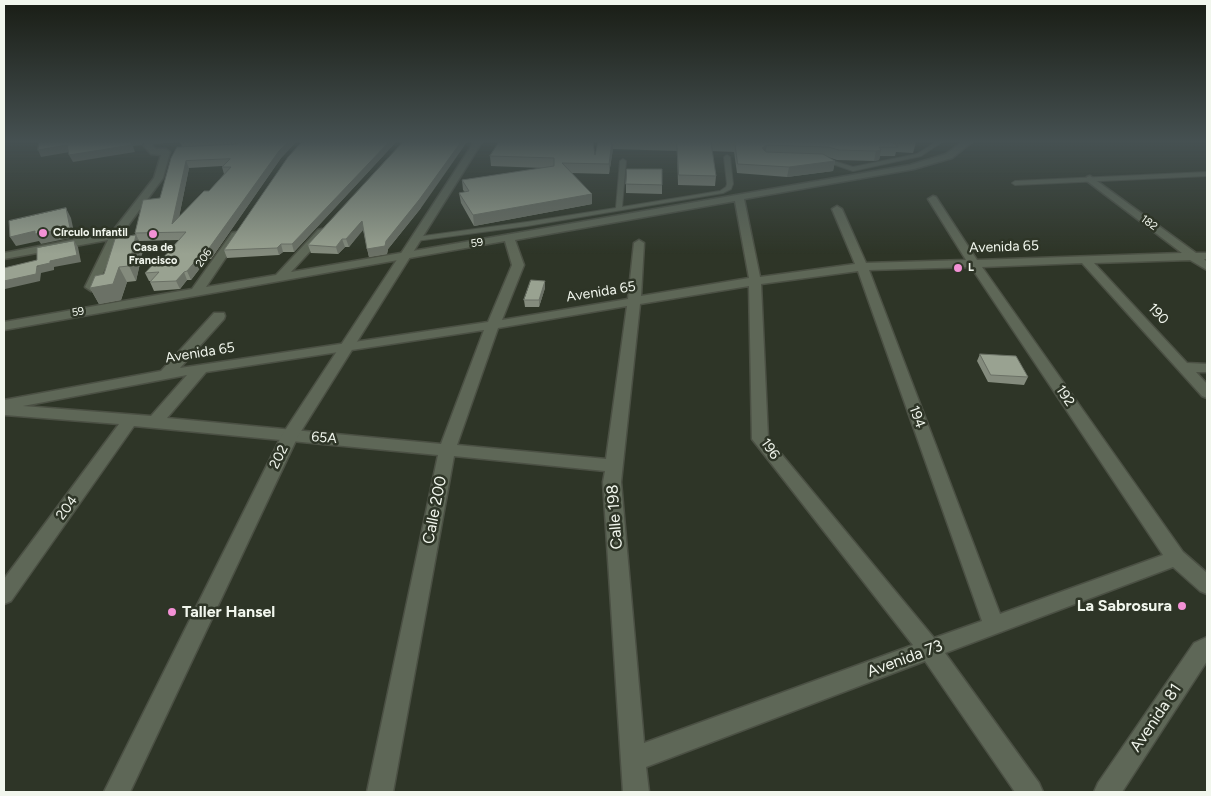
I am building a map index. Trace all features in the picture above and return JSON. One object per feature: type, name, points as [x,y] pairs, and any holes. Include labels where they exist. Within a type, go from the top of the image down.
[{"type":"street","points":[[91,287],[116,235],[157,179]]},
{"type":"street","name":"202","points":[[117,792],[290,435],[454,179]]},
{"type":"street","name":"59","points":[[4,326],[281,276],[411,247],[509,238],[844,179]]},
{"type":"street","name":"182","points":[[1090,179],[1201,256],[1207,267]]},
{"type":"street","name":"196","points":[[739,198],[755,281],[760,439],[930,650],[1030,792]]},
{"type":"street","name":"192","points":[[933,199],[973,262],[1176,558],[1207,585]]},
{"type":"street","name":"194","points":[[837,209],[862,267],[994,626]]},
{"type":"street","name":"206","points":[[197,291],[242,226]]},
{"type":"street","points":[[281,276],[326,227]]},
{"type":"street","points":[[4,256],[116,235]]},
{"type":"street","name":"Calle 200","points":[[380,792],[447,449],[493,324],[518,265],[509,238]]},
{"type":"street","name":"Calle 198","points":[[636,792],[612,482],[634,302],[638,243]]},
{"type":"street","name":"Avenida 65","points":[[4,405],[201,368],[634,302],[755,281],[862,267],[1201,256]]},
{"type":"street","name":"190","points":[[1084,259],[1207,393]]},
{"type":"street","points":[[167,374],[219,316]]},
{"type":"street","points":[[1185,367],[1207,368]]},
{"type":"street","points":[[155,422],[201,368]]},
{"type":"street","name":"65A","points":[[4,410],[155,422],[614,466]]},
{"type":"street","name":"204","points":[[4,595],[130,420]]},
{"type":"street","name":"Avenida 73","points":[[634,759],[1176,558]]},
{"type":"street","name":"Avenida 81","points":[[1115,789],[1202,650],[1207,647]]},
{"type":"lane","points":[[619,209],[621,179]]},
{"type":"lane","points":[[411,247],[725,191],[730,184],[729,179]]},
{"type":"lane","points":[[1015,183],[1087,179]]},
{"type":"building","points":[[165,179],[182,179],[172,224],[204,191],[209,191],[220,179],[259,179],[207,251],[204,251],[187,271],[176,281],[150,282],[159,272],[145,273],[159,258],[163,258],[186,232],[135,233],[143,200],[160,198]]},
{"type":"building","points":[[273,179],[354,179],[292,244],[281,244],[277,248],[224,250]]},
{"type":"building","points":[[369,179],[434,179],[386,241],[385,246],[367,249],[362,221],[336,247],[308,245]]},
{"type":"building","points":[[578,179],[592,194],[473,215],[459,193],[469,191],[462,180]]},
{"type":"building","points":[[626,179],[662,179],[662,185],[626,184]]},
{"type":"building","points":[[66,208],[70,228],[35,234],[35,231],[10,237],[9,221]]},
{"type":"building","points":[[136,235],[129,266],[119,267],[113,284],[90,288],[95,276],[104,274],[115,239]]},
{"type":"building","points":[[74,241],[77,255],[37,266],[36,274],[4,281],[4,268],[37,260],[37,248]]},
{"type":"building","points":[[531,280],[545,281],[539,300],[524,300]]},
{"type":"building","points":[[980,354],[1016,356],[1028,377],[991,375]]},
{"type":"place","name":"Círculo Infantil","points":[[43,233]]},
{"type":"place","name":"Casa de Francisco","points":[[153,234]]},
{"type":"place","name":"L","points":[[958,268]]},
{"type":"place","name":"La Sabrosura","points":[[1182,606]]},
{"type":"place","name":"Taller Hansel","points":[[172,612]]}]
